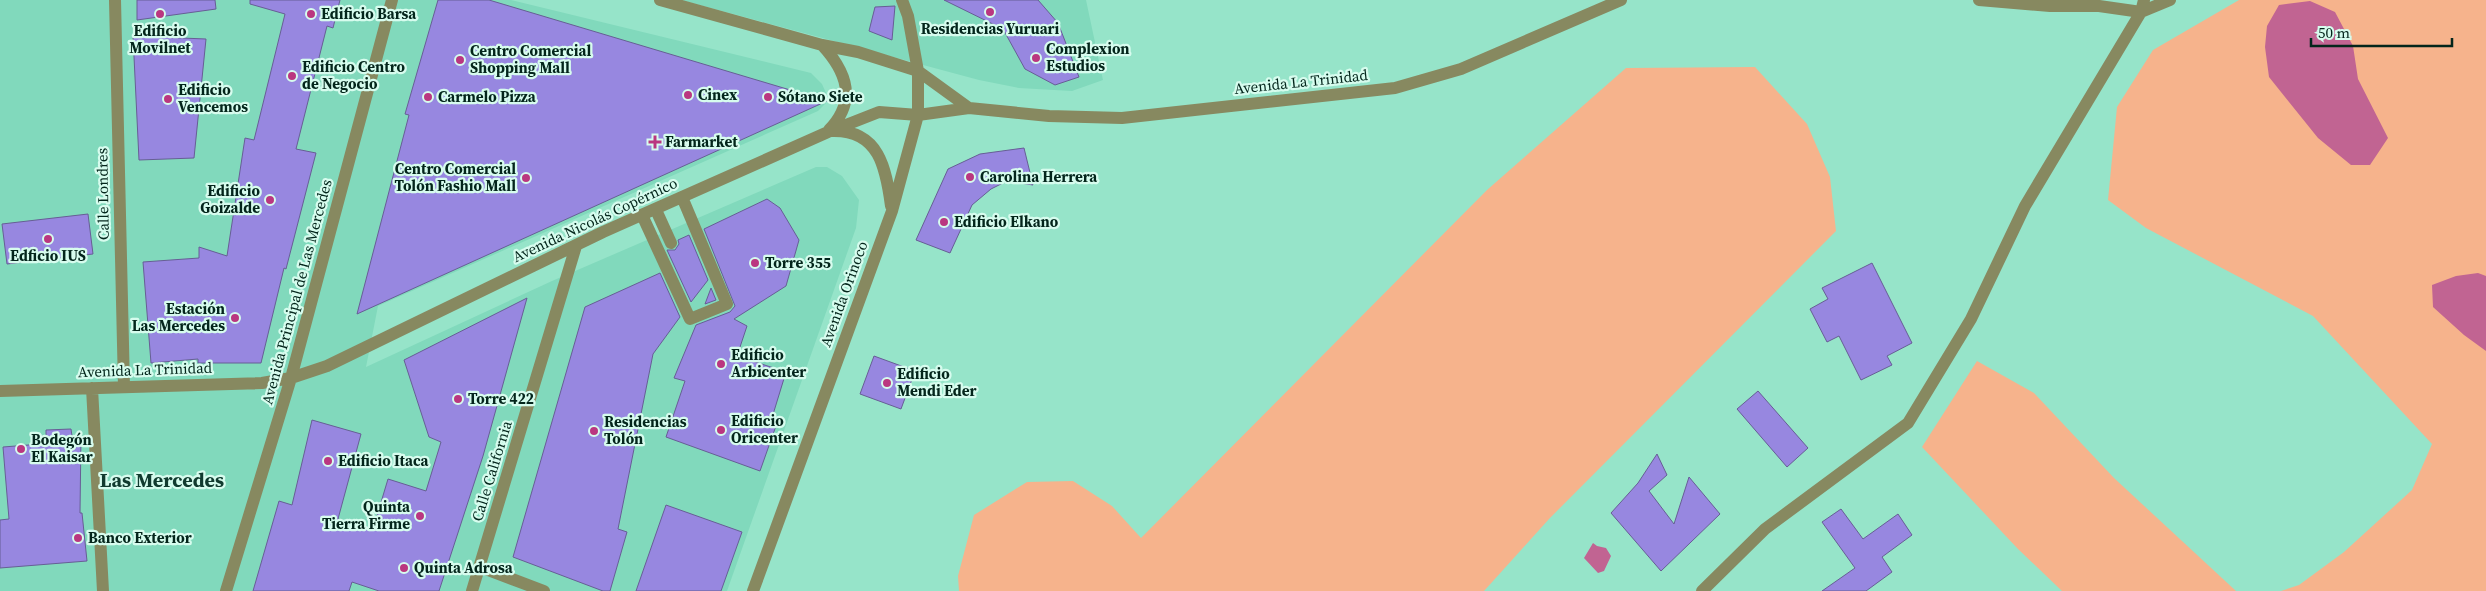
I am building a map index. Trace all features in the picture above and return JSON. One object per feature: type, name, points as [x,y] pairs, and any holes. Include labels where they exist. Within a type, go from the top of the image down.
[{"type":"street","name":"Calle Londres","points":[[115,0],[124,387]]},
{"type":"street","name":"Avenida Principal de Las Mercedes","points":[[226,591],[291,378],[392,0]]},
{"type":"street","points":[[660,0],[822,45],[858,52],[918,71],[969,108]]},
{"type":"street","name":"Avenida Orinoco","points":[[753,591],[892,211],[918,115],[918,71],[908,16],[902,0]]},
{"type":"street","name":"Avenida La Trinidad","points":[[918,115],[969,108],[1049,116],[1122,118],[1395,88],[1461,69],[1621,0]]},
{"type":"street","points":[[1980,0],[2050,6],[2142,6],[2170,0]]},
{"type":"street","points":[[1702,591],[1765,529],[1908,423],[1971,319],[2025,206],[2142,6]]},
{"type":"street","points":[[822,45],[842,71],[847,95],[840,116],[828,132]]},
{"type":"street","name":"Avenida Nicolás Copérnico","points":[[291,378],[327,366],[576,246],[828,132],[879,112],[918,115]]},
{"type":"street","points":[[828,132],[845,131],[857,134],[869,143],[883,165],[892,211]]},
{"type":"street","points":[[642,216],[690,319],[727,304],[682,197]]},
{"type":"street","points":[[656,210],[671,243]]},
{"type":"street","name":"Calle California","points":[[472,591],[576,246]]},
{"type":"street","name":"Avenida La Trinidad","points":[[0,391],[262,383],[291,378]]},
{"type":"street","points":[[92,388],[103,591]]},
{"type":"street","points":[[480,567],[544,591]]},
{"type":"shaded area","points":[[0,0],[511,0],[811,73],[822,84],[826,93],[826,103],[818,111],[378,306],[366,367],[552,281],[816,167],[827,167],[842,176],[859,200],[856,228],[727,591],[0,591]]},
{"type":"shaded area","points":[[681,0],[1086,0],[1103,80],[1072,91],[1019,88],[979,80]]},
{"type":"shaded area","points":[[2239,0],[2486,0],[2486,591],[2281,591],[2299,585],[2344,552],[2412,490],[2432,444],[2313,316],[2146,228],[2108,200],[2117,107],[2153,50]]},
{"type":"shaded area","points":[[2310,1],[2335,12],[2353,46],[2358,79],[2388,138],[2370,165],[2351,165],[2318,138],[2269,77],[2265,47],[2267,26],[2279,5]]},
{"type":"shaded area","points":[[1755,67],[1807,124],[1830,177],[1836,231],[1549,519],[1484,591],[959,591],[958,576],[974,515],[1027,482],[1073,481],[1112,506],[1141,538],[1487,190],[1626,68]]},
{"type":"shaded area","points":[[2478,273],[2486,276],[2486,351],[2464,335],[2433,307],[2432,285],[2456,276]]},
{"type":"shaded area","points":[[1977,361],[2034,393],[2114,478],[2236,591],[2062,591],[2018,549],[1922,447]]},
{"type":"shaded area","points":[[1593,543],[1606,548],[1611,556],[1604,571],[1598,573],[1584,558]]},
{"type":"building","name":"Edificio Movilnet","points":[[137,0],[215,0],[216,9],[137,20]]},
{"type":"building","points":[[250,0],[340,0],[333,28],[327,26],[296,149],[316,153],[286,269],[284,268],[261,363],[198,363],[198,359],[151,363],[143,262],[199,258],[199,247],[227,256],[245,138],[254,140],[285,14],[250,4]]},
{"type":"building","name":"Centro Comercial Tolón Fashio Mall","points":[[438,0],[489,0],[827,101],[357,314],[409,115],[405,114]]},
{"type":"building","points":[[944,0],[1038,0],[1058,23],[1079,77],[1055,85],[1025,69],[1003,29]]},
{"type":"building","points":[[895,6],[892,40],[869,31],[875,7]]},
{"type":"building","name":"Edificio Vencemos","points":[[133,36],[206,39],[194,158],[139,160]]},
{"type":"building","points":[[1024,148],[1033,185],[1007,181],[991,189],[972,205],[950,253],[916,240],[948,169],[980,154]]},
{"type":"building","points":[[767,199],[780,208],[799,240],[786,286],[734,319],[747,326],[737,356],[786,372],[771,421],[777,423],[760,471],[666,437],[685,381],[674,378],[696,325],[730,312],[735,306],[704,229]]},
{"type":"building","name":"Edficio IUS","points":[[88,214],[93,254],[7,264],[2,224]]},
{"type":"building","points":[[689,235],[708,280],[691,302],[667,250],[675,250],[679,244],[678,240]]},
{"type":"building","points":[[1872,263],[1912,343],[1887,356],[1892,365],[1861,380],[1839,336],[1827,342],[1810,309],[1828,299],[1822,288]]},
{"type":"building","name":"Residencias Tolón","points":[[660,273],[680,317],[653,354],[618,529],[627,532],[610,591],[603,591],[513,557],[585,307]]},
{"type":"building","points":[[711,288],[716,300],[705,304]]},
{"type":"building","points":[[527,298],[483,456],[439,591],[379,591],[352,582],[349,591],[253,591],[279,501],[292,505],[312,420],[361,434],[338,519],[373,529],[388,479],[426,491],[441,442],[429,437],[404,360]]},
{"type":"building","name":"Edificio Mendi Eder","points":[[874,356],[915,371],[901,409],[860,394]]},
{"type":"building","points":[[1758,391],[1808,448],[1787,467],[1737,409]]},
{"type":"building","points":[[71,429],[72,436],[81,436],[80,513],[82,513],[87,561],[0,568],[0,520],[9,519],[3,447],[41,444],[41,436],[46,436],[46,430]]},
{"type":"building","points":[[1657,454],[1667,475],[1649,491],[1674,524],[1689,477],[1720,514],[1661,571],[1611,513],[1638,483]]},
{"type":"building","points":[[666,505],[742,532],[721,591],[636,591]]},
{"type":"building","points":[[1841,509],[1863,539],[1898,514],[1912,535],[1882,557],[1892,572],[1866,591],[1822,591],[1855,568],[1822,522]]},
{"type":"place","name":"Residencias Yuruari","points":[[990,12]]},
{"type":"place","name":"Edificio Movilnet","points":[[160,14]]},
{"type":"place","name":"Edificio Barsa","points":[[311,14]]},
{"type":"place","name":"Complexion Estudios","points":[[1036,58]]},
{"type":"place","name":"Centro Comercial Shopping Mall","points":[[460,60]]},
{"type":"place","name":"Edificio Centro de Negocio","points":[[292,76]]},
{"type":"place","name":"Cinex","points":[[688,95]]},
{"type":"place","name":"Carmelo Pizza","points":[[428,97]]},
{"type":"place","name":"Sótano Siete","points":[[768,97]]},
{"type":"place","name":"Edificio Vencemos","points":[[168,99]]},
{"type":"place","name":"Farmarket","points":[[655,142]]},
{"type":"place","name":"Carolina Herrera","points":[[970,177]]},
{"type":"place","name":"Centro Comercial Tolón Fashio Mall","points":[[526,178]]},
{"type":"place","name":"Edificio Goizalde","points":[[270,200]]},
{"type":"place","name":"Edificio Elkano","points":[[944,222]]},
{"type":"place","name":"Edficio IUS","points":[[48,239]]},
{"type":"place","name":"Torre 355","points":[[755,263]]},
{"type":"place","name":"Estación Las Mercedes","points":[[235,318]]},
{"type":"place","name":"Edificio Arbicenter","points":[[721,364]]},
{"type":"place","name":"Edificio Mendi Eder","points":[[887,383]]},
{"type":"place","name":"Torre 422","points":[[458,399]]},
{"type":"place","name":"Edificio Oricenter","points":[[721,430]]},
{"type":"place","name":"Residencias Tolón","points":[[594,431]]},
{"type":"place","name":"Bodegón El Kaisar","points":[[21,449]]},
{"type":"place","name":"Edificio Itaca","points":[[328,461]]},
{"type":"place","name":"Quinta Tierra Firme","points":[[420,516]]},
{"type":"place","name":"Banco Exterior","points":[[78,538]]},
{"type":"place","name":"Quinta Adrosa","points":[[404,568]]},
{"type":"district","name":"Las Mercedes","points":[[162,480]]}]
